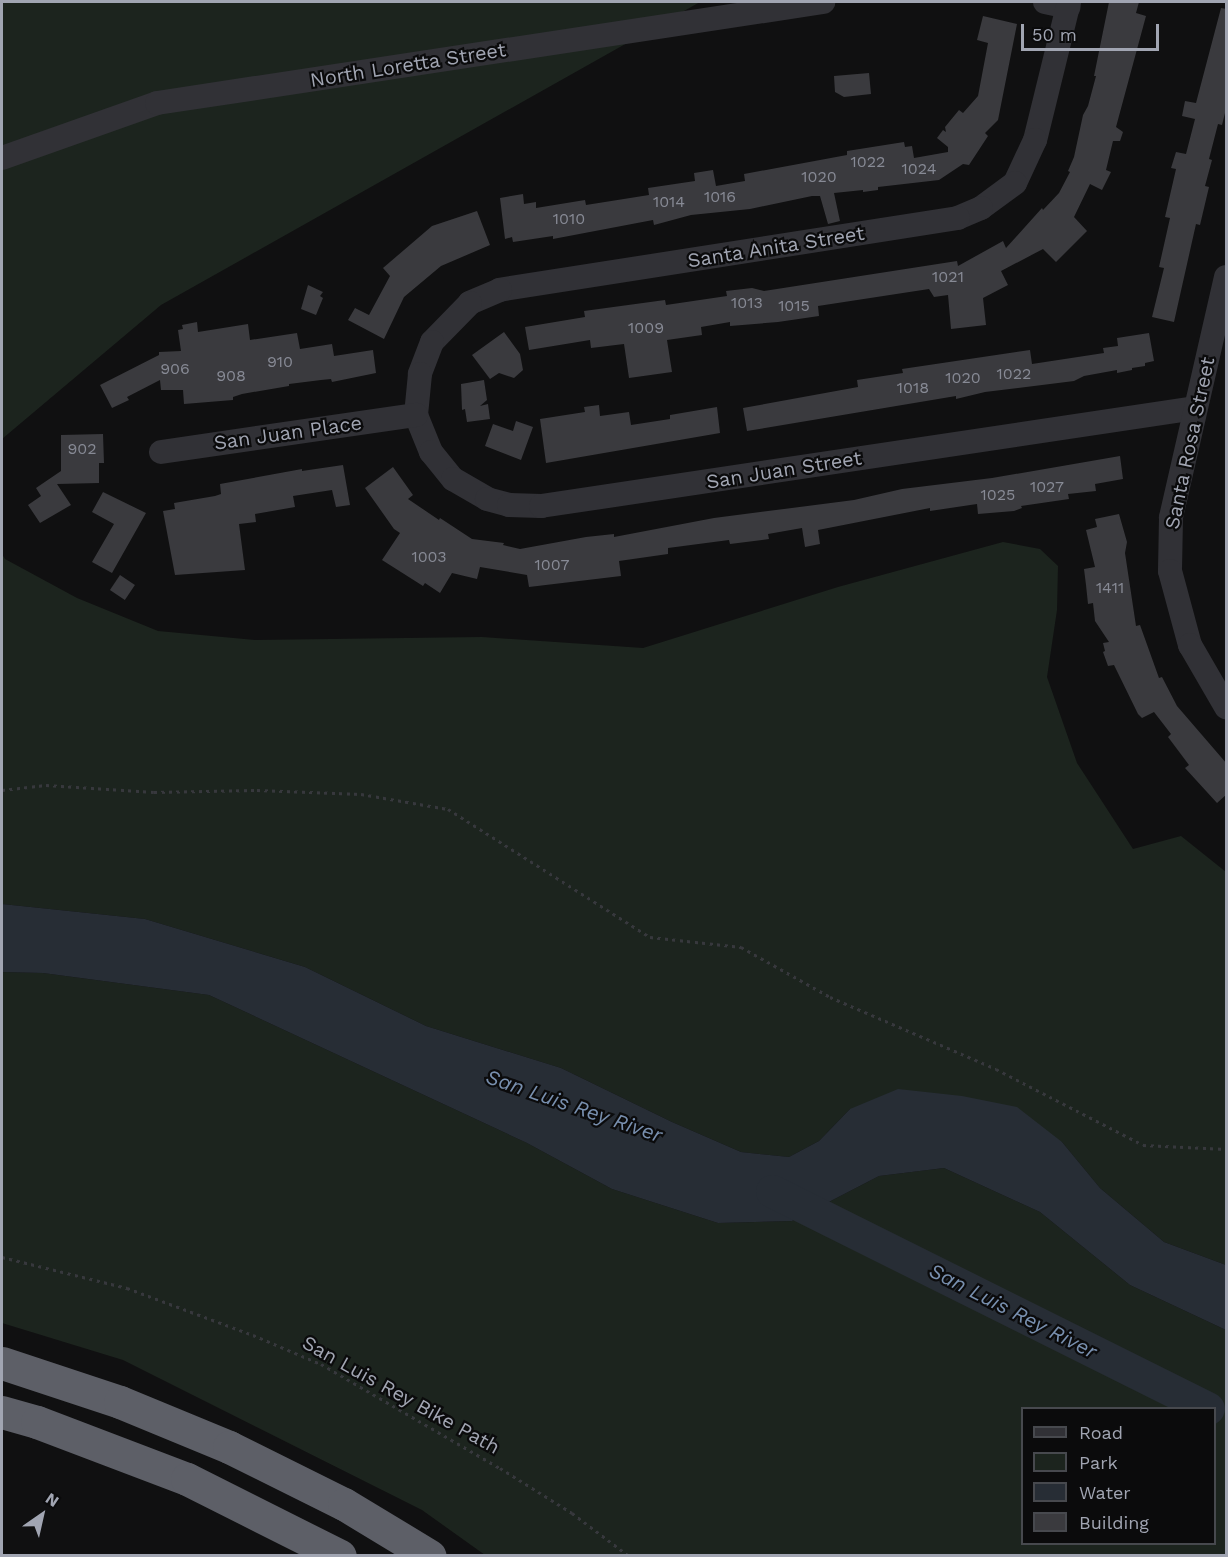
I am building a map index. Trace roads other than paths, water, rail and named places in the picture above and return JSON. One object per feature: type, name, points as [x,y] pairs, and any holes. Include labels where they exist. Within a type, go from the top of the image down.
[{"type":"highway","points":[[2,1363],[120,1402],[229,1447],[345,1504],[430,1556]]},
{"type":"highway","points":[[2,1412],[37,1422],[187,1479],[340,1556]]},
{"type":"street","name":"North Loretta Street","points":[[2,158],[157,103],[823,2]]},
{"type":"street","name":"Santa Anita Street","points":[[416,415],[420,374],[432,342],[470,303],[500,290],[958,218],[981,208],[1015,183],[1035,140],[1060,3]]},
{"type":"street","name":"Santa Rosa Street","points":[[1227,277],[1171,518],[1170,571],[1190,645],[1227,706]]},
{"type":"street","name":"San Juan Street","points":[[416,415],[431,452],[453,479],[487,499],[509,505],[541,506],[1196,408]]},
{"type":"street","name":"San Juan Place","points":[[161,452],[416,415]]},
{"type":"water","points":[[2,904],[145,919],[305,967],[426,1026],[561,1068],[672,1122],[741,1152],[789,1157],[819,1141],[850,1109],[898,1089],[962,1096],[1017,1107],[1062,1142],[1100,1188],[1164,1242],[1226,1265],[1226,1330],[1130,1285],[1040,1212],[944,1168],[879,1176],[792,1221],[718,1223],[612,1189],[527,1143],[209,995],[43,973],[2,972]]},
{"type":"waterway","name":"San Luis Rey River","points":[[772,1191],[1206,1407]]}]
